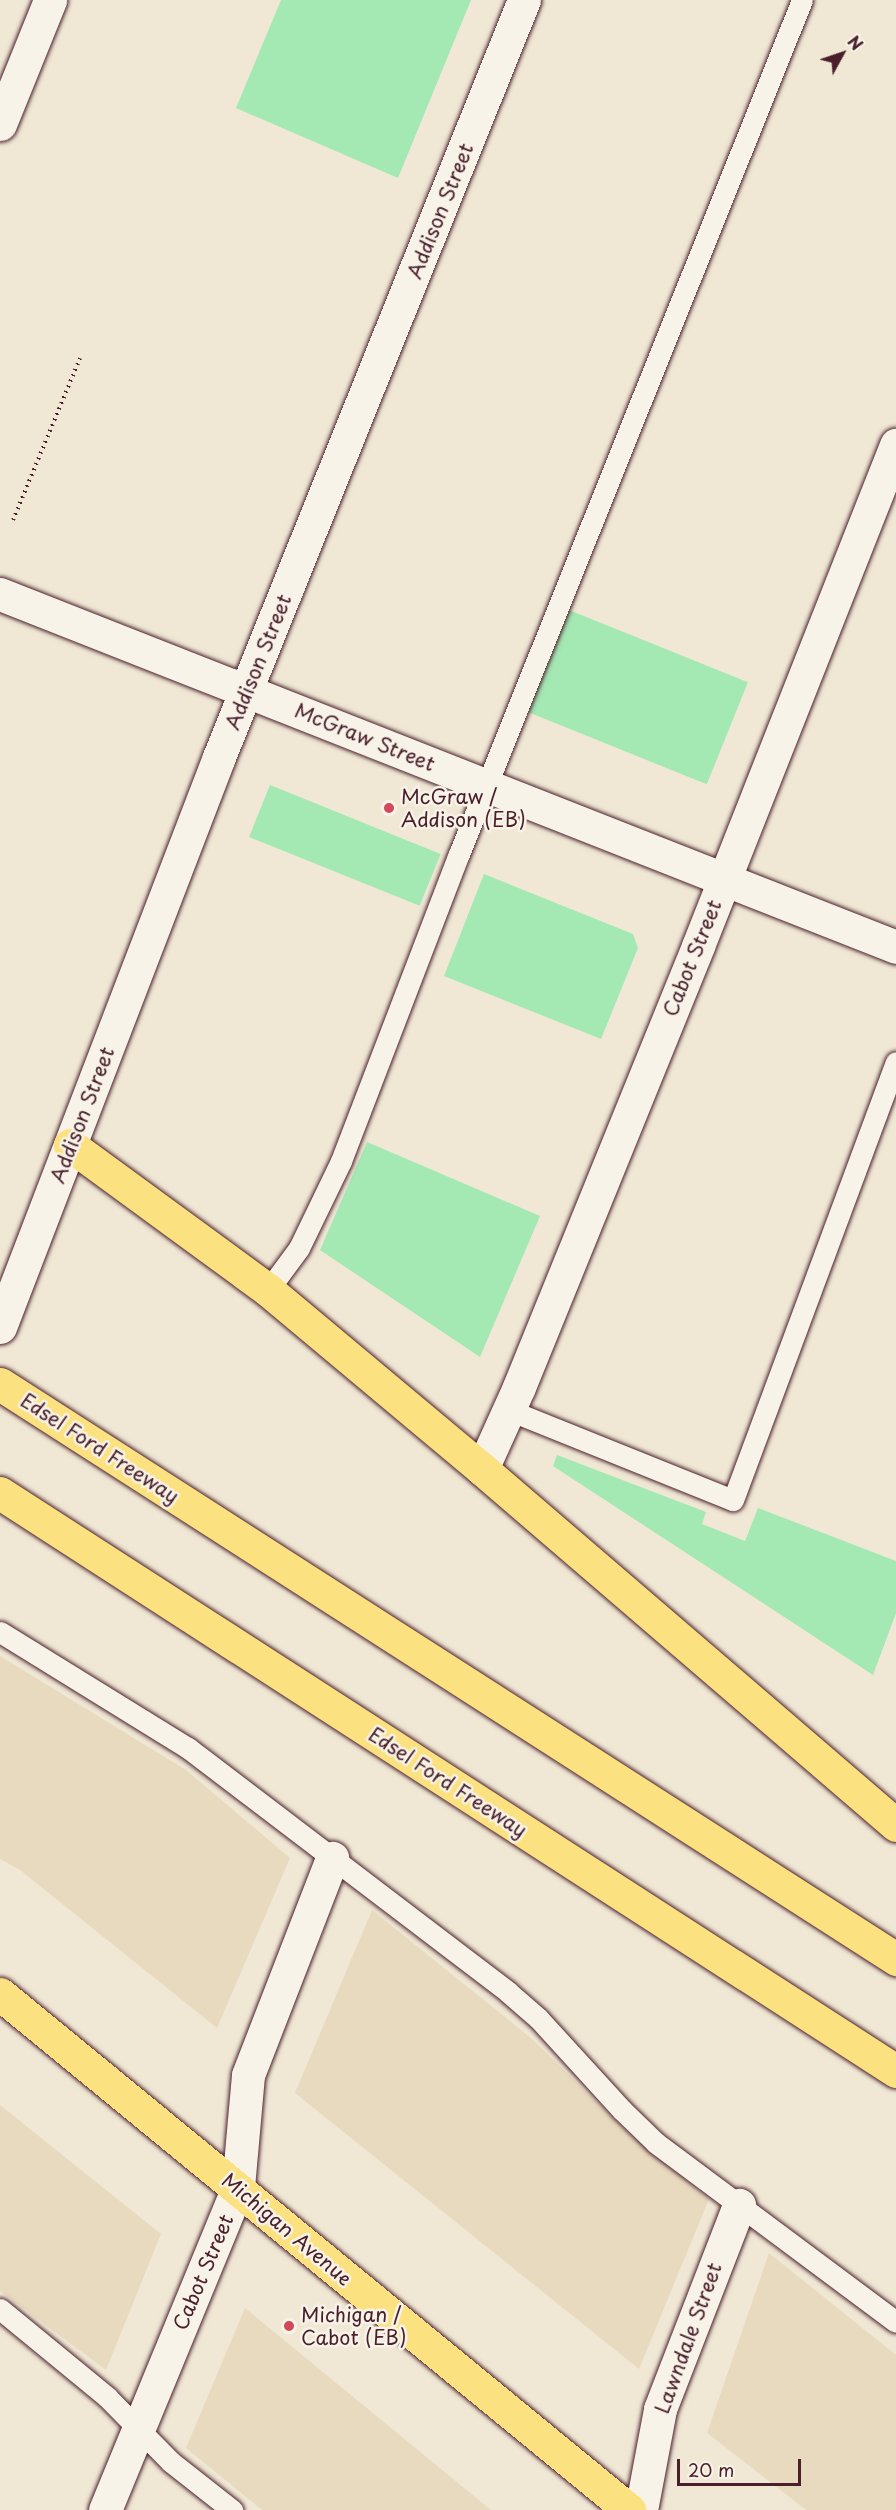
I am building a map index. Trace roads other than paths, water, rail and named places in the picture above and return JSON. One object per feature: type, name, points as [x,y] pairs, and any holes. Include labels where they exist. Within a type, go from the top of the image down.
[{"type":"main road","points":[[70,1145],[268,1290],[482,1469],[896,1825]]},
{"type":"main road","name":"Edsel Ford Freeway","points":[[0,1384],[896,1959]]},
{"type":"main road","name":"Edsel Ford Freeway","points":[[0,1493],[896,2071]]},
{"type":"main road","name":"Michigan Avenue","points":[[0,1994],[629,2510]]},
{"type":"street","points":[[0,124],[50,0]]},
{"type":"street","name":"Addison Street","points":[[0,1327],[246,691],[525,0]]},
{"type":"street","name":"Cabot Street","points":[[482,1469],[509,1410],[724,879],[896,445]]},
{"type":"street","name":"McGraw Street","points":[[0,594],[896,947]]},
{"type":"street","name":"Cabot Street","points":[[105,2510],[137,2427],[238,2187],[248,2075],[333,1858]]},
{"type":"street","name":"Lawndale Street","points":[[641,2510],[660,2409],[739,2205]]},
{"type":"lane","points":[[268,1290],[299,1248],[341,1161],[459,854],[489,786],[802,0]]},
{"type":"lane","points":[[509,1410],[733,1500],[896,1062]]},
{"type":"lane","points":[[0,1632],[188,1748],[508,1992],[538,2018],[622,2110],[656,2143],[896,2322]]},
{"type":"lane","points":[[0,2309],[107,2397],[171,2462],[232,2510]]},
{"type":"place","name":"McGraw / Addison (EB)","points":[[389,808]]},
{"type":"place","name":"Michigan / Cabot (EB)","points":[[289,2326]]}]
